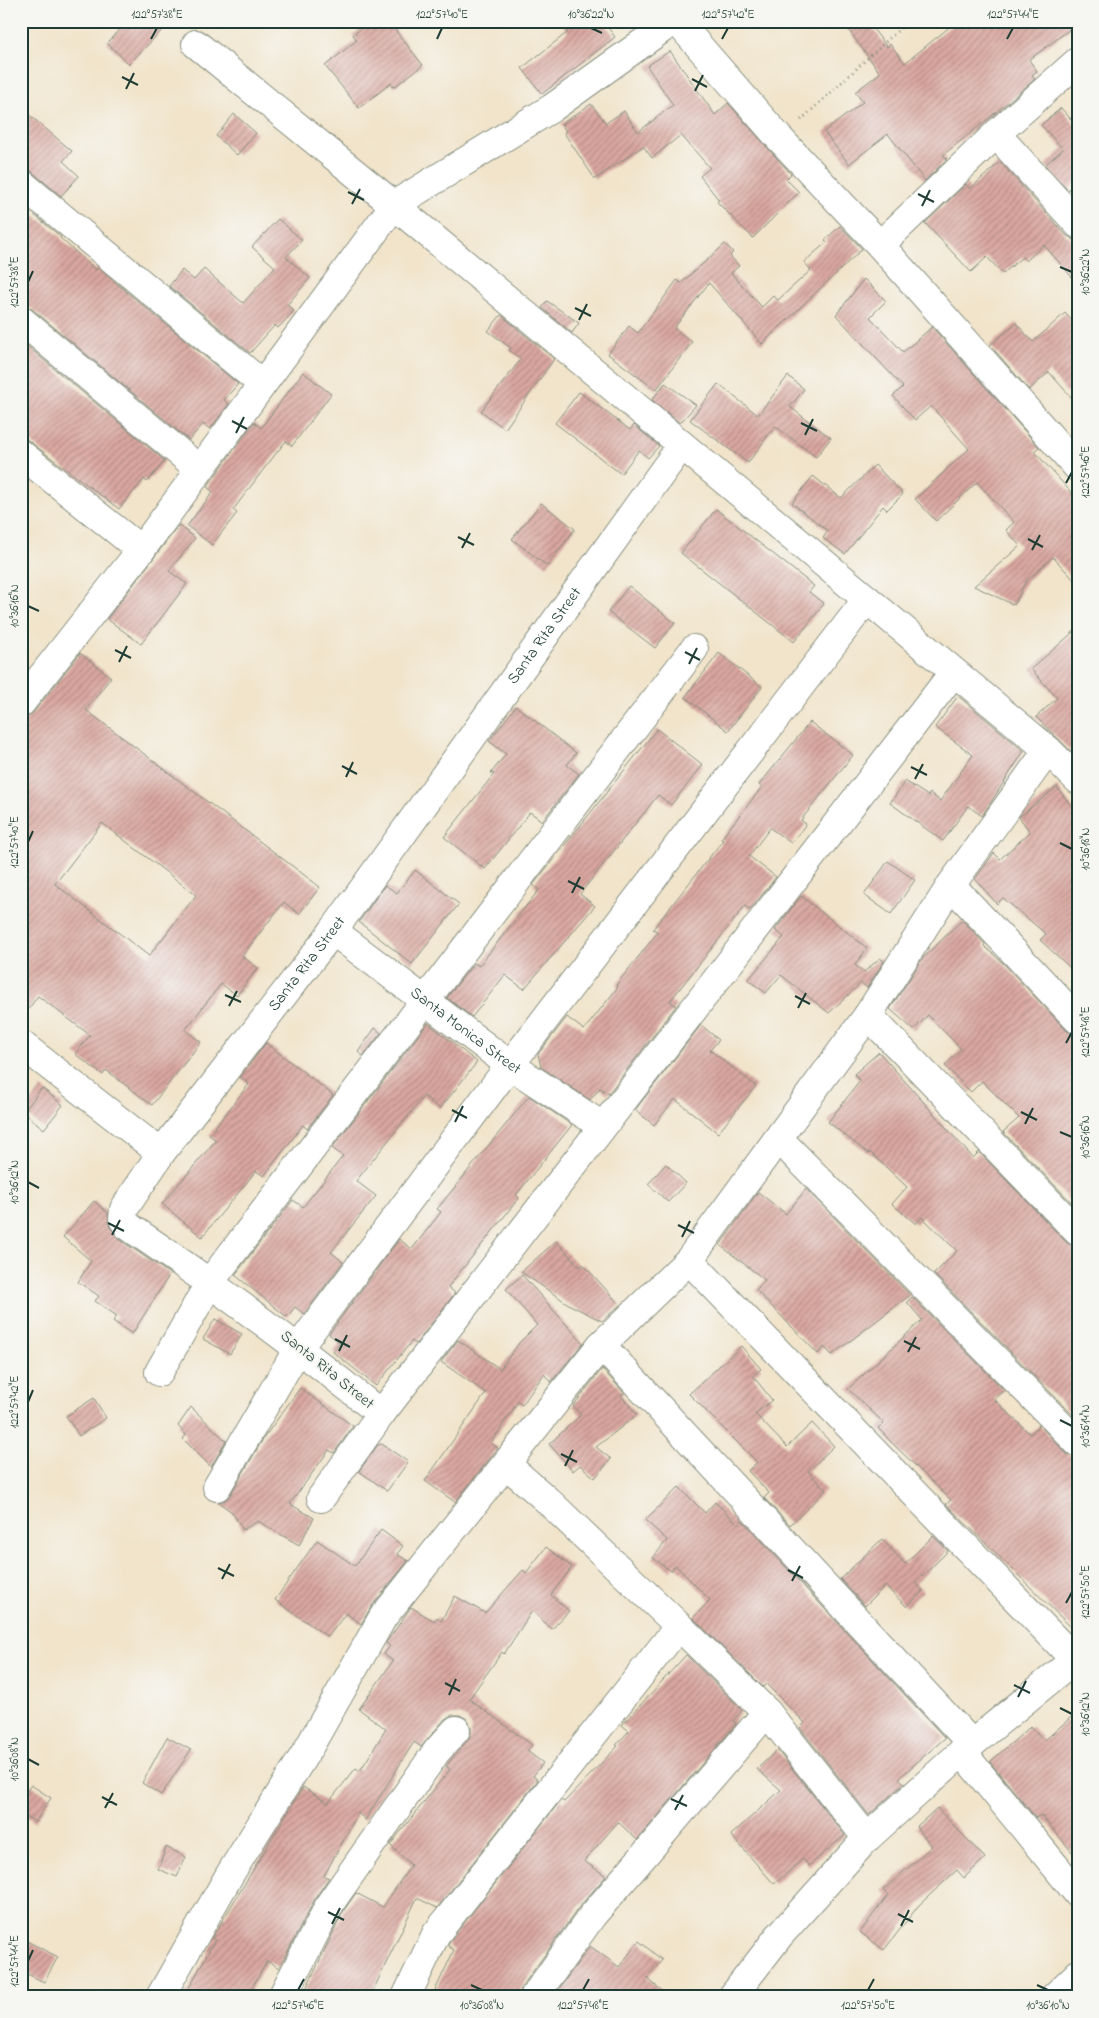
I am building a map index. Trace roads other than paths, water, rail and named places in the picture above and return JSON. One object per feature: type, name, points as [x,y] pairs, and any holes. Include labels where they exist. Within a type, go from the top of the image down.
[{"type":"street","points":[[21,703],[141,550],[261,383],[394,205],[552,108],[675,21],[780,139],[880,245],[1078,468]]},
{"type":"street","points":[[196,44],[394,205],[1048,750],[1078,780]]},
{"type":"street","points":[[880,245],[996,134],[1078,62]]},
{"type":"street","points":[[996,134],[1078,224]]},
{"type":"street","points":[[21,183],[261,383]]},
{"type":"street","points":[[21,320],[199,470]]},
{"type":"street","name":"Santa Rita Street","points":[[381,1414],[299,1347],[210,1282],[128,1226],[123,1219],[124,1210],[161,1153],[333,931],[682,446]]},
{"type":"street","points":[[21,454],[141,550]]},
{"type":"street","points":[[216,1487],[299,1347],[510,1066],[867,599]]},
{"type":"street","points":[[160,1372],[210,1282],[694,649]]},
{"type":"street","points":[[321,1498],[381,1414],[954,672]]},
{"type":"street","points":[[160,1997],[230,1874],[308,1749],[383,1618],[602,1344],[689,1260],[868,1015],[951,885],[1048,750]]},
{"type":"street","points":[[951,885],[1078,1020]]},
{"type":"street","name":"Santa Monica Street","points":[[333,931],[510,1066],[602,1126]]},
{"type":"street","points":[[868,1015],[1078,1232]]},
{"type":"street","points":[[21,1044],[161,1153]]},
{"type":"street","points":[[779,1139],[1078,1443]]},
{"type":"street","points":[[689,1260],[1077,1660],[967,1748],[867,1838],[779,1936],[741,1995]]},
{"type":"street","points":[[602,1344],[967,1748],[1078,1894]]},
{"type":"street","points":[[506,1464],[547,1500],[767,1712],[867,1838]]},
{"type":"street","points":[[406,1997],[436,1934],[679,1626]]},
{"type":"street","points":[[534,1997],[592,1916],[767,1712]]},
{"type":"street","points":[[282,1997],[331,1902],[437,1751],[456,1730]]},
{"type":"street","points":[[1054,1997],[1078,1974]]}]
